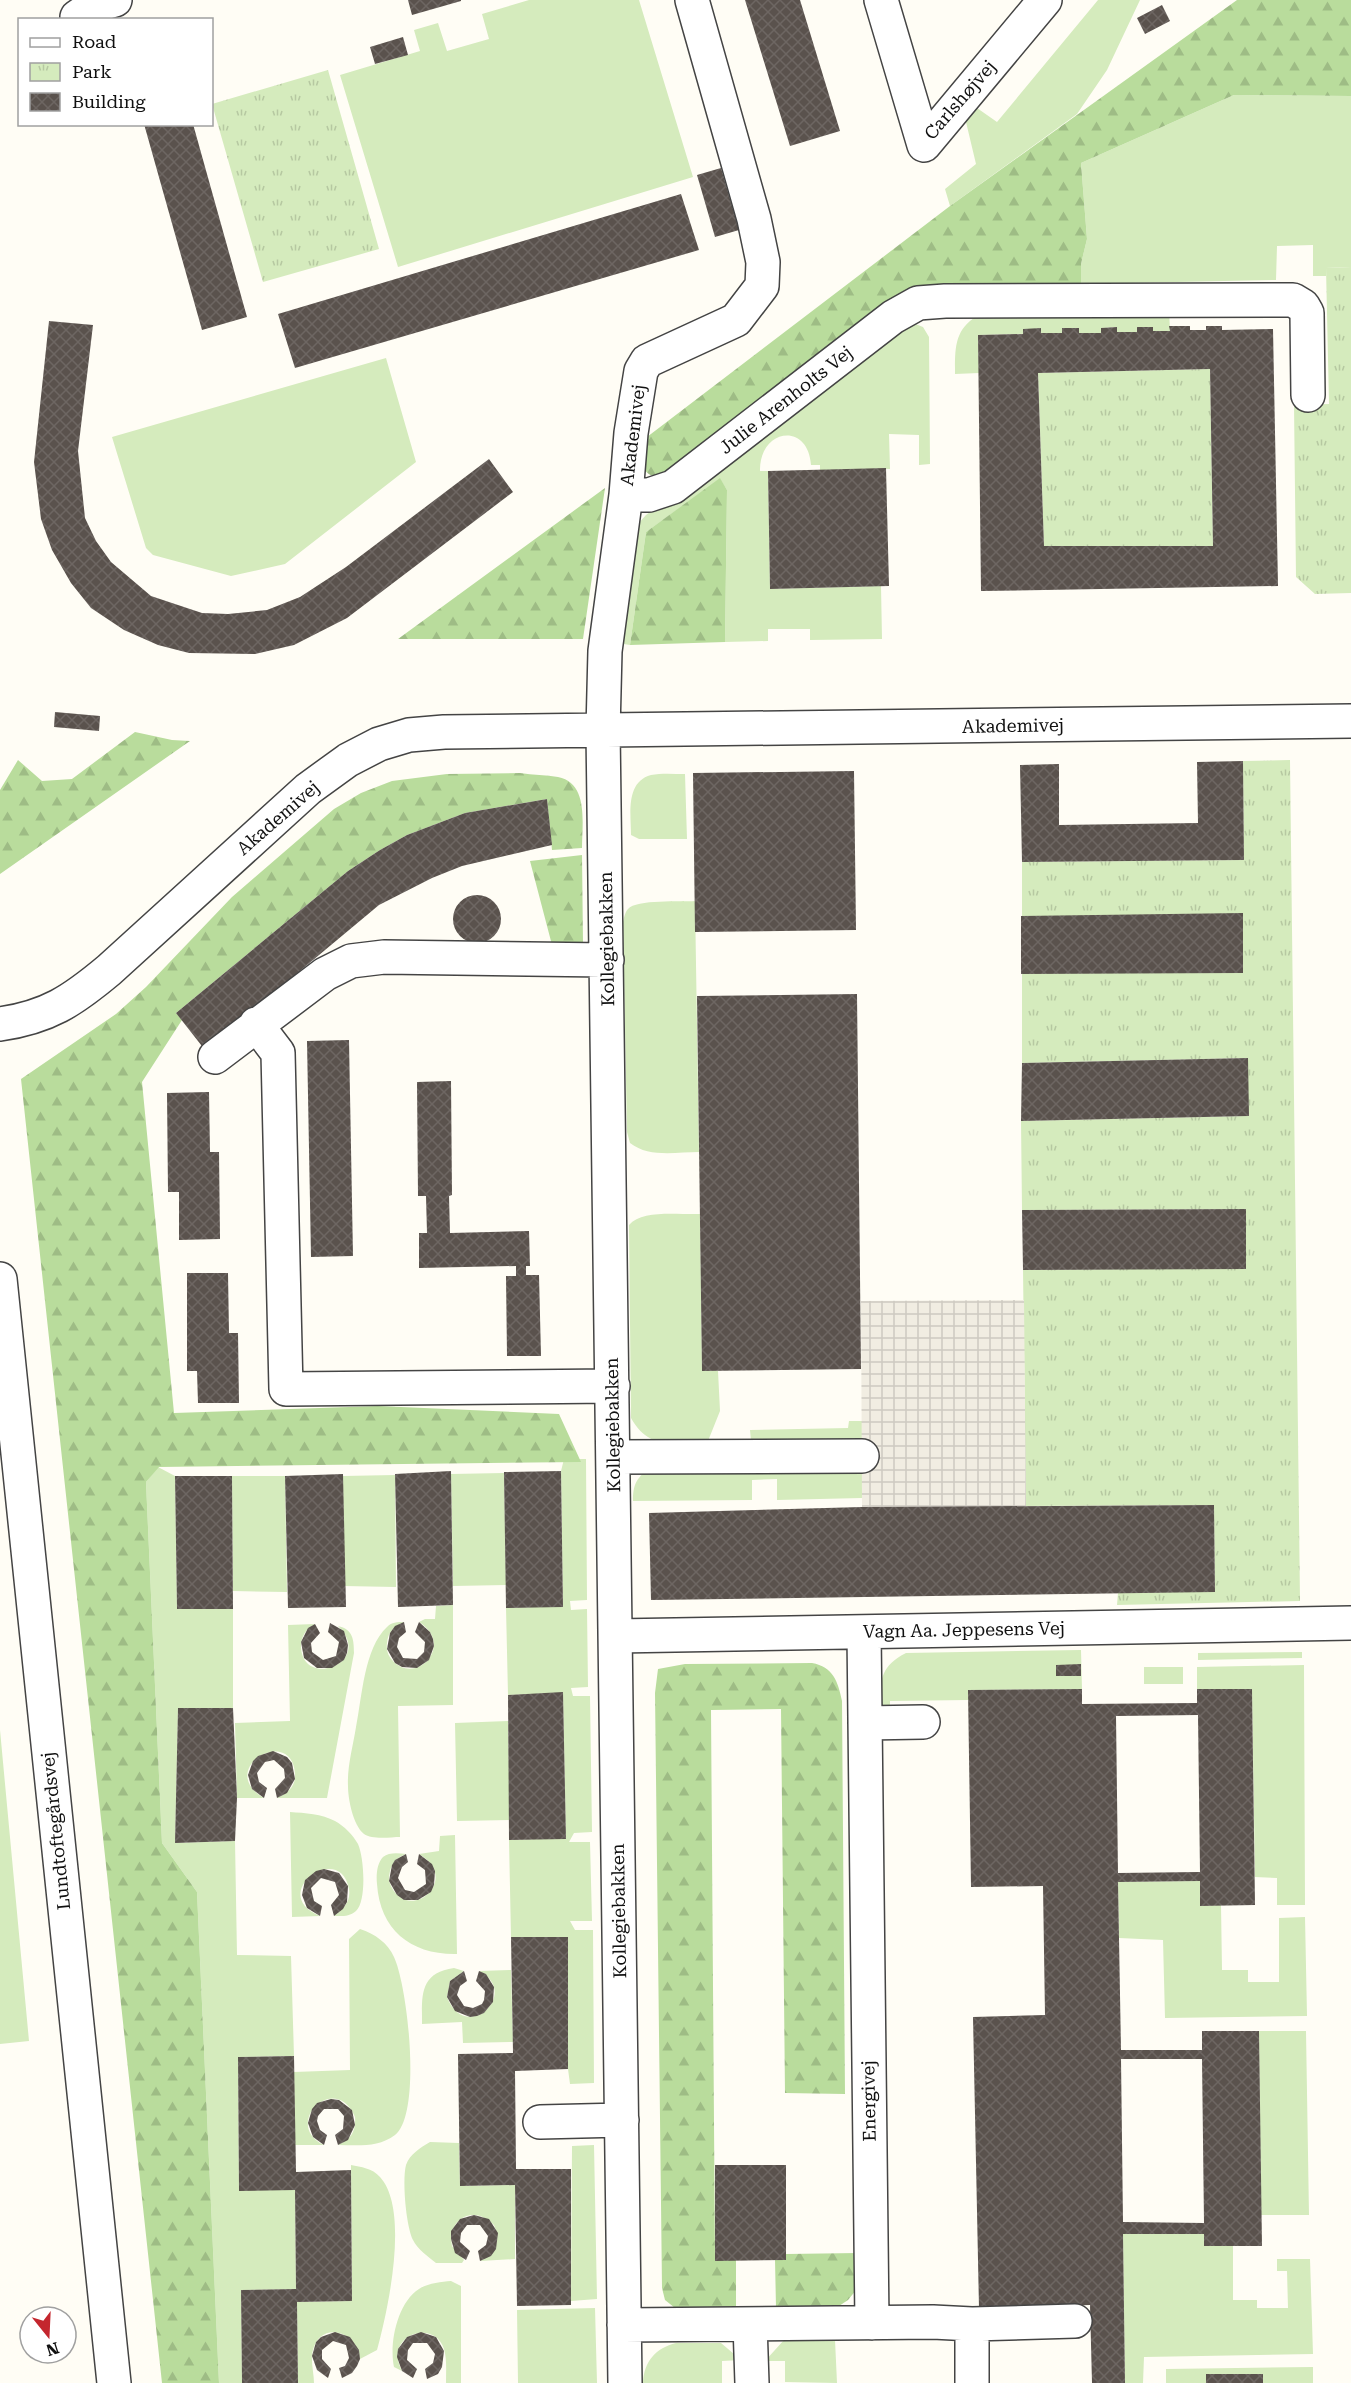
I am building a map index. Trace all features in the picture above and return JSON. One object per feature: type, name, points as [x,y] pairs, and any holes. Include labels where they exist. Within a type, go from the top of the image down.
[{"type":"street","points":[[77,16],[91,7],[115,0]]},
{"type":"street","name":"Akademivej","points":[[603,730],[604,651],[641,371],[646,361],[736,320],[762,286],[763,262],[754,219],[692,0]]},
{"type":"street","name":"Carlshøjvej","points":[[881,0],[924,145],[1045,0]]},
{"type":"street","name":"Julie Arenholts Vej","points":[[626,495],[649,495],[673,487],[893,317],[918,303],[1293,300],[1303,306],[1306,314],[1308,396]]},
{"type":"street","name":"Akademivej","points":[[0,1024],[26,1020],[53,1010],[81,994],[308,789],[348,760],[379,744],[410,735],[444,732],[1351,721]]},
{"type":"street","name":"Kollegiebakken","points":[[603,730],[608,960],[625,2383]]},
{"type":"street","points":[[215,1057],[325,974],[351,961],[384,957],[608,960]]},
{"type":"street","points":[[256,1024],[278,1053],[285,1389],[613,1386]]},
{"type":"street","name":"Lundtoftegårdsvej","points":[[0,1279],[114,2383]]},
{"type":"street","points":[[614,1457],[862,1456]]},
{"type":"street","name":"Vagn Aa. Jeppesens Vej","points":[[616,1636],[1351,1623]]},
{"type":"street","name":"Energivej","points":[[864,1632],[872,2323]]},
{"type":"street","points":[[865,1723],[923,1722]]},
{"type":"street","points":[[540,2122],[622,2120]]},
{"type":"street","points":[[624,2325],[972,2324],[1076,2321]]},
{"type":"street","points":[[750,2324],[752,2383]]},
{"type":"street","points":[[972,2324],[972,2383]]},
{"type":"green space","points":[[529,0],[639,0],[693,177],[398,267],[340,75],[420,51],[414,30],[438,23],[447,51],[489,39],[482,14]]},
{"type":"green space","points":[[1098,0],[1140,0],[1107,70],[1077,114],[950,206],[945,189],[976,164],[966,122],[977,108],[997,122]]},
{"type":"green space","points":[[1237,0],[1351,0],[1351,96],[1234,95],[1081,163],[1087,239],[1081,264],[1081,284],[951,283],[925,289],[671,473],[653,476],[644,469],[647,437],[950,206]]},
{"type":"green space","points":[[328,70],[379,249],[263,282],[213,104]]},
{"type":"green space","points":[[1234,95],[1351,96],[1351,267],[1326,268],[1326,276],[1313,276],[1313,245],[1277,246],[1276,280],[1081,284],[1081,264],[1087,239],[1081,163]]},
{"type":"green space","points":[[1351,267],[1351,593],[1315,594],[1296,577],[1294,405],[1329,404],[1326,268]]},
{"type":"green space","points":[[1169,309],[1170,331],[1153,331],[1153,327],[1138,327],[1137,332],[1117,332],[1117,327],[1102,328],[1101,333],[1079,333],[1079,328],[1062,328],[1062,333],[978,335],[979,373],[955,374],[957,341],[964,327],[977,316]]},
{"type":"green space","points":[[913,323],[923,327],[929,337],[930,464],[919,465],[919,435],[889,434],[890,469],[820,470],[820,465],[811,465],[808,451],[802,441],[793,436],[784,436],[775,439],[767,446],[762,457],[760,471],[768,471],[770,589],[881,586],[882,639],[810,640],[810,629],[768,629],[768,641],[725,642],[727,490],[720,479],[646,532],[630,645],[617,643],[637,525],[646,515]]},
{"type":"green space","points":[[386,358],[416,462],[285,564],[231,576],[153,555],[146,548],[112,437]]},
{"type":"green space","points":[[1210,369],[1213,546],[1044,546],[1038,373]]},
{"type":"green space","points":[[720,478],[727,490],[725,642],[630,645],[646,532]]},
{"type":"green space","points":[[605,488],[583,639],[398,639]]},
{"type":"green space","points":[[135,732],[172,740],[190,741],[0,874],[0,790],[18,760],[42,781],[72,779]]},
{"type":"green space","points":[[1290,760],[1300,1601],[1117,1605],[1118,1593],[1215,1591],[1214,1505],[1026,1506],[1023,1270],[1246,1268],[1246,1209],[1022,1210],[1021,1121],[1248,1116],[1248,1058],[1022,1063],[1022,862],[1244,860],[1243,761]]},
{"type":"green space","points":[[520,773],[558,777],[575,787],[582,806],[582,848],[552,850],[547,799],[465,813],[407,835],[348,871],[176,1013],[182,1020],[142,1082],[174,1413],[378,1406],[559,1414],[581,1462],[159,1467],[146,1482],[162,1843],[197,1892],[219,2383],[162,2383],[21,1079],[116,1014],[146,987],[232,897],[334,809],[361,793],[392,781],[447,774]]},
{"type":"green space","points":[[685,774],[687,839],[639,839],[631,835],[631,800],[637,785],[651,775]]},
{"type":"green space","points":[[582,855],[583,943],[552,945],[530,861]]},
{"type":"green space","points":[[695,901],[699,1152],[646,1151],[630,1143],[627,1132],[623,922],[625,913],[633,906],[660,902]]},
{"type":"green space","points":[[700,1214],[702,1371],[718,1371],[720,1411],[708,1441],[664,1443],[646,1436],[631,1418],[629,1225],[635,1220],[652,1215]]},
{"type":"green space","points":[[849,1421],[862,1421],[862,1439],[751,1441],[750,1430],[848,1428]]},
{"type":"green space","points":[[564,1459],[586,1459],[587,1600],[570,1601],[571,1610],[587,1609],[588,1687],[571,1688],[573,1696],[590,1696],[592,1832],[574,1833],[569,1842],[590,1842],[592,1921],[570,1921],[575,1930],[593,1930],[594,2083],[570,2084],[568,1937],[511,1937],[509,1840],[566,1838],[563,1693],[508,1695],[506,1608],[563,1606],[561,1471]]},
{"type":"green space","points":[[862,1462],[862,1498],[777,1500],[777,1479],[752,1480],[752,1500],[633,1501],[636,1483],[648,1469]]},
{"type":"green space","points":[[158,1467],[175,1476],[177,1609],[233,1609],[233,1708],[178,1708],[175,1843],[235,1841],[237,1955],[291,1956],[294,2056],[238,2057],[239,2190],[295,2190],[296,2289],[241,2290],[242,2383],[219,2383],[197,1892],[162,1843],[146,1482]]},
{"type":"green space","points":[[504,1473],[506,1585],[453,1586],[451,1474]]},
{"type":"green space","points":[[395,1475],[396,1587],[344,1586],[343,1476]]},
{"type":"green space","points":[[232,1476],[285,1476],[287,1592],[233,1591]]},
{"type":"green space","points":[[453,1605],[453,1705],[398,1706],[400,1837],[367,1836],[360,1830],[352,1812],[348,1779],[362,1688],[373,1647],[389,1625],[404,1622],[390,1633],[387,1643],[388,1653],[393,1661],[402,1667],[412,1669],[421,1665],[433,1651],[434,1641],[429,1631],[419,1622],[425,1619],[435,1619],[436,1606]]},
{"type":"green space","points":[[315,1624],[305,1633],[301,1647],[305,1660],[313,1667],[323,1669],[343,1660],[348,1651],[347,1639],[338,1626],[350,1632],[354,1648],[327,1798],[277,1798],[290,1789],[294,1783],[295,1774],[291,1759],[282,1753],[271,1752],[260,1756],[251,1764],[247,1775],[251,1787],[264,1798],[237,1798],[235,1723],[290,1721],[288,1625]]},
{"type":"green space","points":[[1081,1650],[1082,1689],[969,1690],[969,1700],[890,1701],[890,1711],[880,1712],[880,1693],[885,1670],[906,1653]]},
{"type":"green space","points":[[1302,1652],[1302,1658],[1198,1660],[1198,1653]]},
{"type":"green space","points":[[812,1663],[830,1672],[839,1687],[842,1701],[845,2094],[785,2093],[781,1709],[711,1710],[715,2260],[736,2260],[736,2307],[675,2308],[665,2300],[662,2288],[655,1693],[658,1669],[685,1664]]},
{"type":"green space","points":[[1304,1665],[1305,1905],[1277,1905],[1277,1878],[1255,1877],[1252,1690],[1197,1689],[1197,1667]]},
{"type":"green space","points":[[1144,1667],[1183,1667],[1183,1684],[1144,1684]]},
{"type":"green space","points":[[508,1721],[510,1820],[457,1821],[455,1723]]},
{"type":"green space","points":[[0,1730],[29,2041],[0,2044]]},
{"type":"green space","points":[[290,1812],[313,1814],[330,1819],[345,1828],[358,1844],[362,1859],[363,1889],[359,1906],[353,1913],[334,1916],[348,1901],[349,1889],[343,1875],[333,1869],[322,1870],[311,1876],[303,1885],[300,1896],[305,1907],[320,1916],[292,1917]]},
{"type":"green space","points":[[455,1835],[457,1954],[426,1950],[401,1937],[384,1914],[377,1884],[379,1862],[383,1857],[394,1853],[406,1854],[393,1864],[389,1881],[397,1894],[407,1900],[417,1900],[427,1895],[434,1886],[436,1876],[431,1865],[419,1854],[439,1851],[440,1836]]},
{"type":"green space","points":[[1200,1881],[1200,1906],[1221,1905],[1222,1970],[1248,1970],[1248,1982],[1279,1982],[1279,1918],[1305,1917],[1307,2016],[1165,2018],[1163,1940],[1119,1938],[1118,1882]]},
{"type":"green space","points":[[360,1929],[385,1943],[394,1957],[399,1972],[408,2021],[410,2049],[408,2103],[403,2123],[395,2135],[382,2142],[367,2145],[338,2145],[352,2134],[355,2117],[346,2104],[336,2099],[325,2100],[316,2106],[310,2115],[308,2126],[312,2136],[324,2145],[295,2145],[294,2072],[350,2070],[349,1939]]},
{"type":"green space","points":[[454,1968],[464,1971],[450,1981],[447,1997],[455,2011],[466,2016],[476,2016],[493,2002],[495,1991],[491,1980],[479,1971],[511,1970],[513,2042],[463,2043],[462,2022],[422,2024],[423,1995],[428,1981],[434,1975]]},
{"type":"green space","points":[[1259,2031],[1306,2031],[1309,2215],[1261,2215]]},
{"type":"green space","points":[[430,2142],[459,2143],[460,2186],[515,2185],[515,2259],[480,2261],[493,2251],[497,2237],[494,2225],[478,2215],[464,2217],[454,2228],[452,2246],[464,2260],[462,2263],[436,2263],[415,2243],[407,2214],[406,2165],[419,2149]]},
{"type":"green space","points":[[594,2145],[597,2299],[571,2301],[572,2146]]},
{"type":"green space","points":[[351,2165],[370,2170],[380,2177],[389,2192],[394,2212],[394,2261],[382,2332],[377,2350],[360,2359],[357,2349],[346,2336],[330,2332],[323,2335],[317,2341],[312,2354],[314,2383],[298,2383],[297,2302],[352,2301]]},
{"type":"green space","points":[[1123,2234],[1204,2234],[1205,2246],[1233,2246],[1233,2300],[1257,2300],[1257,2308],[1288,2308],[1287,2271],[1277,2271],[1277,2259],[1310,2259],[1313,2354],[1144,2357],[1143,2383],[1125,2383]]},
{"type":"green space","points":[[858,2253],[857,2289],[848,2300],[839,2306],[776,2307],[775,2260],[786,2260],[786,2254]]},
{"type":"green space","points":[[451,2281],[461,2286],[461,2383],[446,2383],[444,2349],[439,2340],[431,2334],[412,2335],[404,2340],[399,2348],[398,2358],[402,2371],[394,2367],[394,2336],[405,2304],[411,2295],[423,2287]]},
{"type":"green space","points":[[595,2308],[597,2383],[518,2383],[517,2310]]},
{"type":"green space","points":[[784,2340],[835,2340],[837,2383],[785,2382],[785,2361],[765,2361]]},
{"type":"green space","points":[[676,2343],[721,2343],[741,2360],[722,2361],[722,2383],[643,2383],[646,2368],[652,2357],[663,2348]]},
{"type":"green space","points":[[1313,2367],[1313,2383],[1263,2383],[1262,2374],[1206,2374],[1206,2383],[1166,2383],[1166,2369]]},
{"type":"shaded area","points":[[1024,1300],[1026,1506],[862,1507],[861,1301]]},
{"type":"building","points":[[408,0],[461,0],[461,1],[412,15]]},
{"type":"building","points":[[745,0],[800,0],[840,131],[790,146]]},
{"type":"building","points":[[1162,5],[1170,21],[1145,34],[1137,18]]},
{"type":"building","points":[[403,37],[408,55],[375,64],[370,47]]},
{"type":"building","points":[[145,126],[194,126],[247,317],[202,330]]},
{"type":"building","points":[[721,168],[739,230],[715,237],[697,175]]},
{"type":"building","points":[[681,194],[699,250],[295,368],[278,314]]},
{"type":"building","points":[[49,321],[93,325],[78,451],[85,518],[96,541],[111,562],[151,596],[202,613],[228,614],[267,610],[300,597],[346,567],[489,459],[513,492],[347,618],[294,645],[255,654],[189,653],[158,645],[124,630],[91,608],[71,583],[52,550],[41,519],[34,462]]},
{"type":"building","points":[[1169,326],[1190,326],[1190,330],[1206,330],[1206,326],[1222,326],[1222,330],[1273,329],[1278,586],[981,591],[978,335],[1023,334],[1023,329],[1041,328],[1041,333],[1062,333],[1062,328],[1079,328],[1079,333],[1101,333],[1101,328],[1117,327],[1117,332],[1137,332],[1137,327],[1153,327],[1153,331],[1170,331]],"holes":[[[1210,369],[1213,546],[1044,546],[1038,373]]]},
{"type":"building","points":[[886,468],[889,586],[770,589],[768,471]]},
{"type":"building","points":[[55,712],[100,716],[99,731],[54,727]]},
{"type":"building","points":[[1243,761],[1244,860],[1022,862],[1020,765],[1059,764],[1059,825],[1198,823],[1197,762]]},
{"type":"building","points":[[854,771],[856,930],[695,932],[693,773]]},
{"type":"building","points":[[547,799],[552,845],[462,866],[432,878],[379,905],[205,1050],[176,1013],[348,871],[380,850],[407,835],[465,813]]},
{"type":"building","points":[[472,895],[482,895],[494,902],[501,914],[501,924],[494,936],[482,943],[472,943],[457,932],[453,924],[453,914],[464,899]]},
{"type":"building","points":[[1243,913],[1243,973],[1021,974],[1021,916]]},
{"type":"building","points":[[857,994],[861,1369],[702,1371],[697,996]]},
{"type":"building","points":[[349,1040],[353,1256],[311,1257],[307,1041]]},
{"type":"building","points":[[1248,1058],[1249,1116],[1021,1121],[1022,1063]]},
{"type":"building","points":[[451,1081],[450,1233],[529,1231],[530,1266],[526,1266],[526,1275],[539,1275],[541,1356],[507,1356],[506,1276],[516,1276],[516,1266],[419,1268],[419,1233],[427,1233],[426,1196],[418,1196],[417,1082]]},
{"type":"building","points":[[209,1092],[210,1152],[219,1152],[220,1239],[179,1240],[179,1192],[168,1192],[167,1093]]},
{"type":"building","points":[[1246,1209],[1246,1269],[1023,1270],[1022,1210]]},
{"type":"building","points":[[187,1273],[228,1273],[229,1333],[238,1333],[239,1403],[198,1403],[197,1371],[187,1371]]},
{"type":"building","points":[[451,1471],[453,1605],[398,1607],[395,1474]]},
{"type":"building","points":[[561,1471],[563,1607],[506,1608],[504,1472]]},
{"type":"building","points":[[343,1474],[346,1607],[288,1608],[285,1476]]},
{"type":"building","points":[[175,1476],[232,1476],[233,1609],[177,1609]]},
{"type":"building","points":[[1214,1505],[1215,1592],[651,1600],[649,1513],[862,1507]]},
{"type":"building","points":[[404,1622],[406,1632],[399,1638],[397,1647],[403,1658],[417,1659],[424,1652],[425,1642],[415,1632],[419,1622],[430,1632],[433,1639],[434,1646],[429,1660],[417,1668],[402,1667],[395,1663],[387,1649],[390,1633],[395,1626]]},
{"type":"building","points":[[330,1623],[344,1631],[348,1645],[347,1653],[344,1660],[332,1668],[317,1668],[304,1658],[301,1642],[308,1628],[315,1624],[320,1633],[311,1643],[312,1652],[323,1660],[336,1656],[339,1642],[328,1632]]},
{"type":"building","points":[[1081,1664],[1081,1676],[1056,1676],[1056,1665]]},
{"type":"building","points":[[1082,1689],[1082,1704],[1197,1703],[1197,1689],[1252,1689],[1255,1905],[1200,1906],[1200,1881],[1118,1882],[1121,2050],[1202,2050],[1202,2031],[1259,2031],[1262,2246],[1204,2246],[1204,2234],[1123,2234],[1125,2383],[1092,2383],[1090,2305],[979,2308],[973,2017],[1045,2015],[1043,1886],[971,1887],[968,1690]],"holes":[[[1198,1715],[1200,1872],[1118,1873],[1116,1716]],[[1121,2059],[1202,2059],[1204,2223],[1123,2222]]]},
{"type":"building","points":[[563,1692],[566,1839],[509,1840],[508,1695]]},
{"type":"building","points":[[178,1708],[233,1708],[237,1798],[235,1841],[175,1843]]},
{"type":"building","points":[[273,1751],[287,1757],[292,1763],[295,1779],[287,1793],[277,1798],[275,1789],[285,1778],[284,1769],[274,1760],[265,1762],[257,1773],[259,1782],[267,1788],[264,1798],[252,1789],[248,1775],[253,1761],[258,1756]]},
{"type":"building","points":[[406,1854],[408,1862],[402,1867],[398,1878],[405,1890],[414,1892],[426,1884],[425,1870],[417,1864],[419,1854],[432,1864],[435,1871],[431,1892],[418,1900],[404,1900],[397,1895],[389,1881],[395,1860]]},
{"type":"building","points":[[324,1869],[339,1873],[348,1886],[347,1902],[343,1909],[334,1916],[331,1905],[339,1895],[335,1882],[321,1878],[311,1888],[314,1901],[322,1906],[320,1916],[307,1908],[302,1895],[305,1880],[316,1871]]},
{"type":"building","points":[[511,1937],[568,1937],[568,2069],[515,2071],[516,2169],[571,2169],[571,2305],[517,2306],[515,2185],[460,2186],[458,2054],[513,2053]]},
{"type":"building","points":[[464,1971],[467,1981],[460,1986],[457,1995],[464,2006],[473,2008],[482,2004],[484,2000],[485,1991],[476,1981],[479,1971],[486,1974],[494,1987],[493,2002],[484,2013],[477,2016],[470,2017],[455,2011],[447,1997],[450,1981]]},
{"type":"building","points":[[294,2056],[296,2172],[351,2170],[352,2301],[297,2302],[298,2383],[242,2383],[241,2290],[296,2289],[295,2190],[239,2191],[238,2057]]},
{"type":"building","points":[[331,2099],[339,2100],[352,2110],[355,2125],[348,2140],[338,2145],[335,2135],[343,2129],[344,2116],[338,2109],[324,2109],[317,2121],[320,2130],[327,2135],[324,2145],[313,2137],[308,2123],[312,2109],[317,2103]]},
{"type":"building","points":[[715,2165],[786,2165],[786,2260],[715,2261]]},
{"type":"building","points":[[474,2215],[489,2219],[498,2233],[496,2249],[491,2256],[480,2261],[478,2251],[486,2245],[488,2236],[480,2225],[467,2225],[461,2233],[460,2242],[470,2251],[466,2260],[455,2253],[451,2239],[451,2231],[460,2219]]},
{"type":"building","points":[[335,2332],[350,2337],[359,2350],[360,2359],[352,2373],[342,2378],[339,2368],[345,2366],[349,2358],[346,2345],[333,2341],[322,2350],[322,2359],[331,2369],[328,2378],[317,2370],[312,2356],[316,2342],[321,2337]]},
{"type":"building","points":[[421,2332],[436,2337],[444,2351],[442,2367],[438,2374],[427,2379],[425,2369],[433,2363],[435,2354],[427,2343],[413,2343],[408,2350],[407,2360],[417,2369],[413,2378],[402,2371],[397,2357],[398,2349],[407,2337]]},
{"type":"building","points":[[1206,2374],[1263,2374],[1263,2383],[1206,2383]]}]
